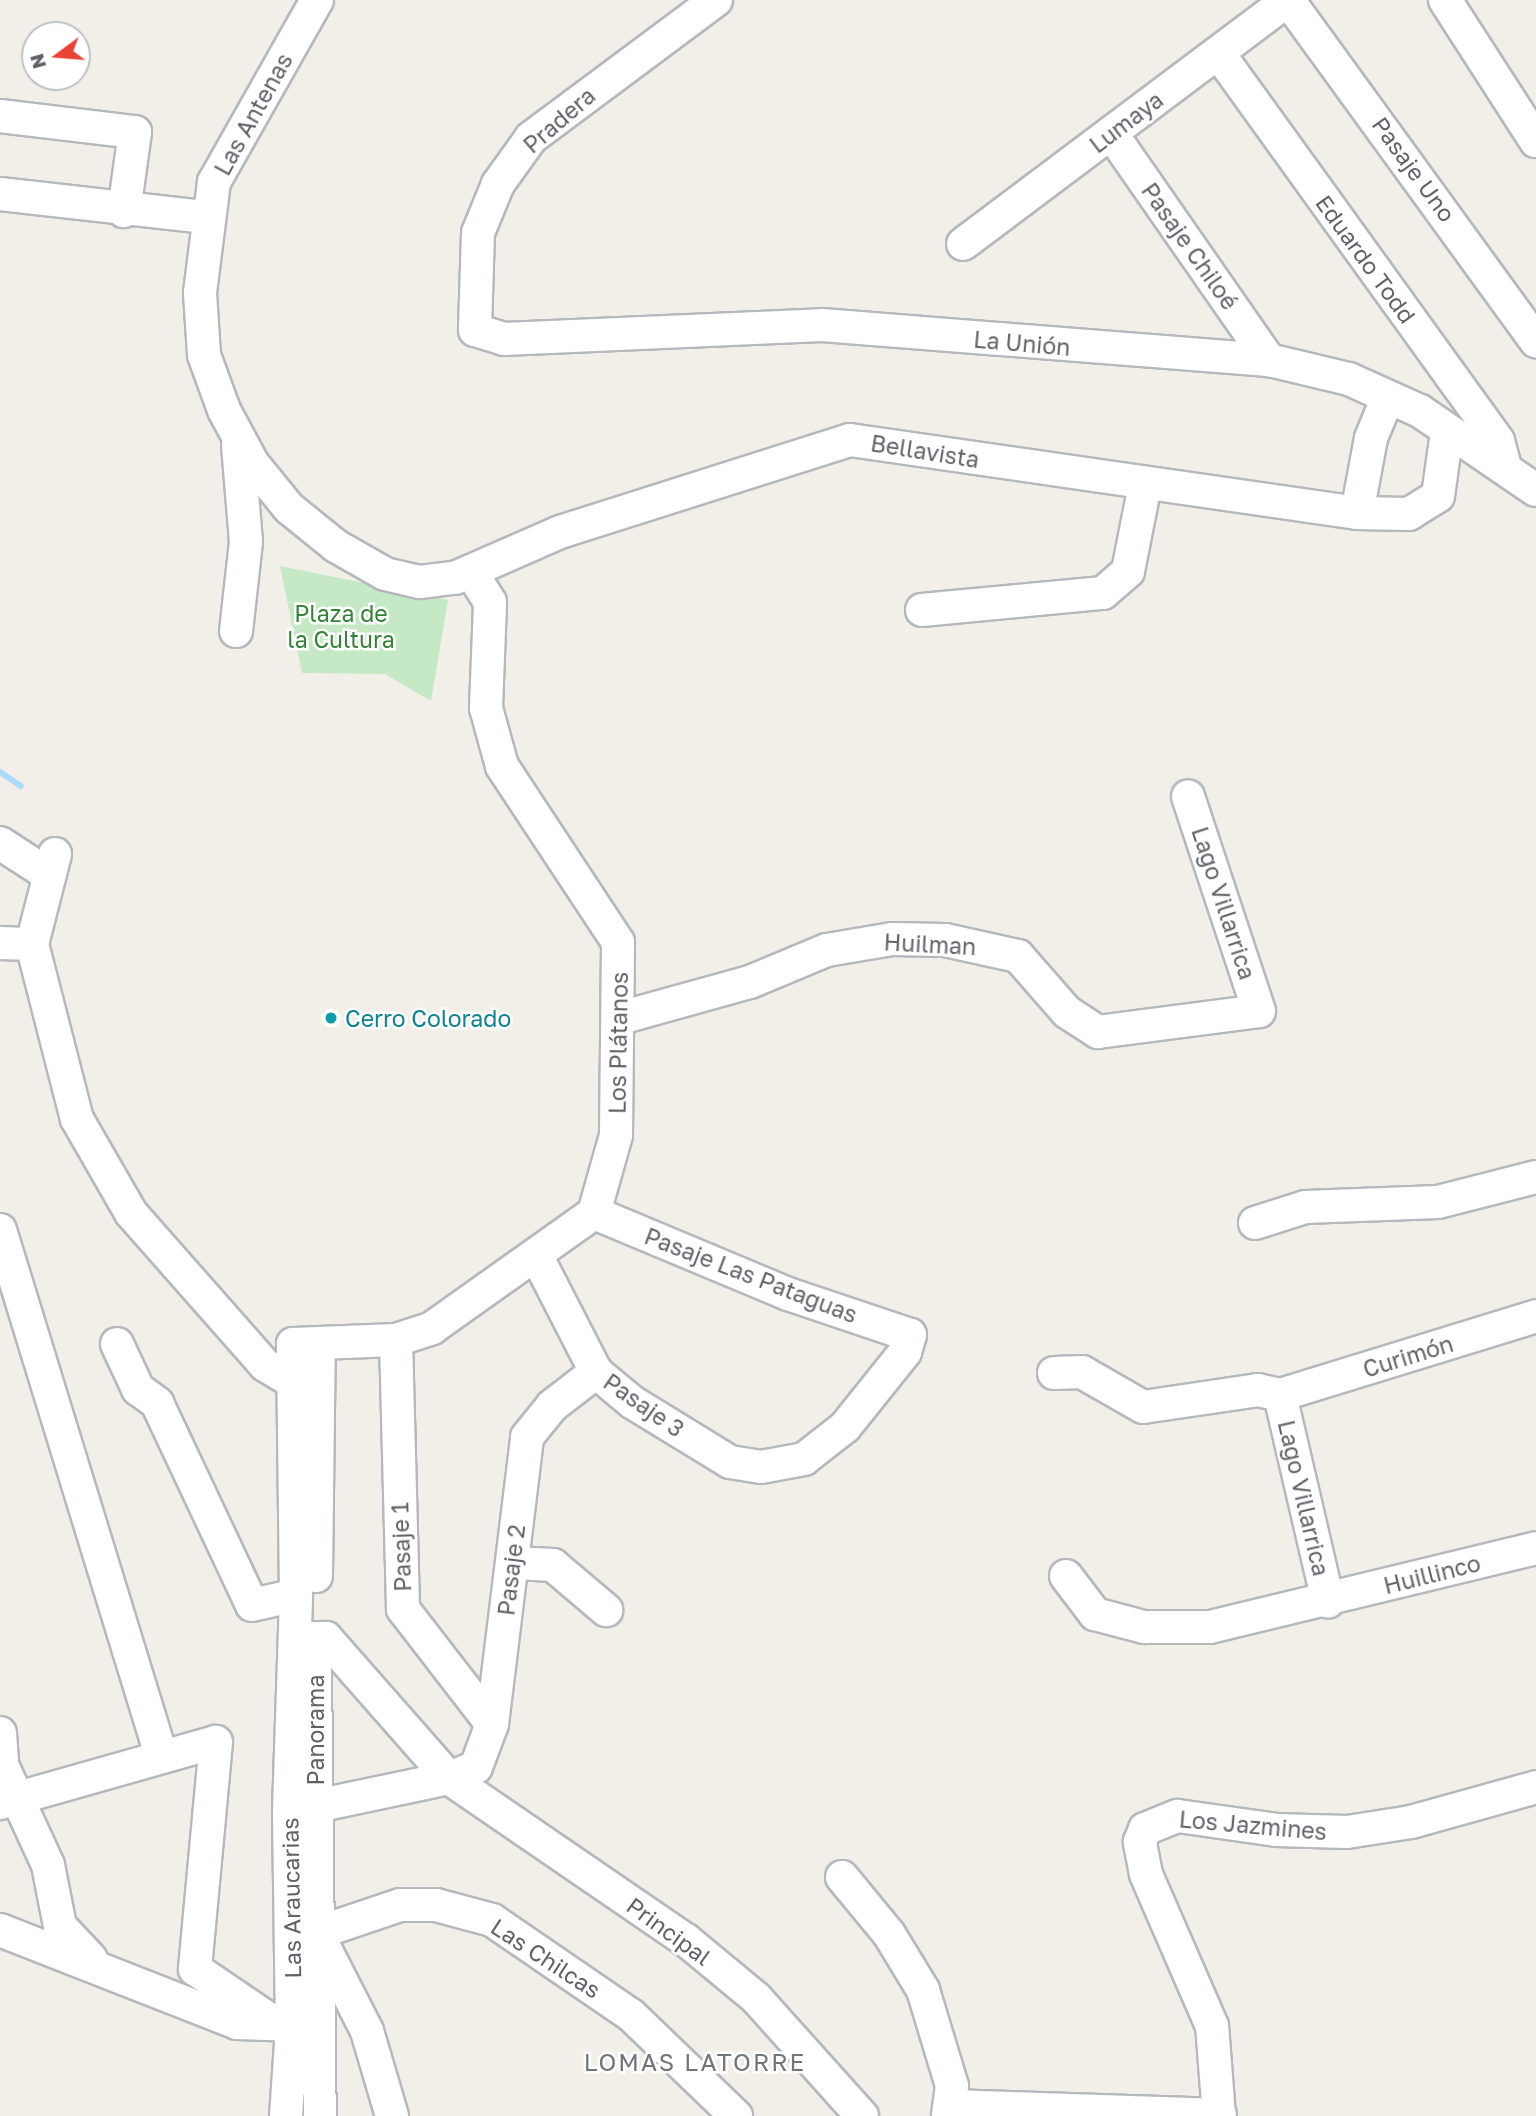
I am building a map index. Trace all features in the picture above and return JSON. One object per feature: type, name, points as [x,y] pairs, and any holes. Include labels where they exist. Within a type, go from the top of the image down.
[{"type":"street","name":"Las Antenas","points":[[317,0],[240,130],[214,182],[206,217],[200,293],[204,355],[238,436],[289,508],[336,546],[385,574],[420,582],[471,572]]},
{"type":"street","name":"Pradera","points":[[475,330],[478,233],[498,184],[531,138],[682,12],[716,0]]},
{"type":"street","name":"Lumaya","points":[[963,244],[1288,0]]},
{"type":"street","name":"Pasaje Uno","points":[[1288,0],[1536,341]]},
{"type":"street","points":[[1445,0],[1536,141]]},
{"type":"street","name":"Eduardo Todd","points":[[1219,54],[1498,441],[1505,467]]},
{"type":"street","points":[[0,116],[135,132],[124,211]]},
{"type":"street","name":"Pasaje Chiloé","points":[[1111,132],[1269,360]]},
{"type":"street","points":[[0,194],[124,211],[206,217]]},
{"type":"street","name":"La Unión","points":[[475,330],[504,339],[822,325],[1269,360],[1349,379],[1420,411],[1447,432],[1505,467],[1536,490]]},
{"type":"street","points":[[1357,513],[1371,438],[1388,397]]},
{"type":"street","name":"Bellavista","points":[[471,572],[560,532],[850,440],[885,441],[1145,485],[1357,513],[1409,514],[1427,506],[1438,496],[1446,467],[1447,432]]},
{"type":"street","points":[[236,631],[246,542],[238,436]]},
{"type":"street","points":[[922,610],[1103,593],[1128,571],[1145,485]]},
{"type":"street","name":"Los Plátanos","points":[[471,572],[490,601],[486,708],[499,756],[618,942],[620,1018],[616,1135],[594,1213]]},
{"type":"street","name":"Lago Villarrica","points":[[1188,796],[1259,1011]]},
{"type":"street","points":[[0,843],[52,865],[32,944],[77,1119],[131,1213],[265,1365],[292,1381]]},
{"type":"street","name":"Huilman","points":[[620,1018],[750,982],[827,950],[892,939],[945,940],[1018,956],[1067,1012],[1098,1032],[1259,1011]]},
{"type":"street","points":[[0,943],[32,944]]},
{"type":"street","points":[[1255,1223],[1305,1207],[1438,1202],[1536,1177]]},
{"type":"street","points":[[306,1344],[396,1340],[432,1328],[537,1258],[594,1213]]},
{"type":"street","name":"Pasaje Las Pataguas","points":[[594,1213],[788,1294],[910,1335],[905,1352],[845,1427],[804,1459],[761,1467],[730,1462]]},
{"type":"street","points":[[0,1230],[161,1755]]},
{"type":"street","name":"Pasaje 3","points":[[537,1258],[596,1372],[632,1402],[730,1462]]},
{"type":"street","name":"Curimón","points":[[1280,1395],[1536,1316]]},
{"type":"street","name":"Pasaje 1","points":[[396,1340],[403,1609],[492,1724]]},
{"type":"street","points":[[117,1344],[138,1389],[157,1403],[252,1605],[296,1595]]},
{"type":"street","name":"Las Araucarias","points":[[286,2116],[284,2026],[302,1810],[292,1381],[306,1344]]},
{"type":"street","name":"Panorama","points":[[306,1344],[315,1638],[302,1810],[317,1933],[320,2116]]},
{"type":"street","name":"Pasaje 2","points":[[449,1778],[476,1767],[492,1724],[514,1563],[527,1437],[538,1418],[596,1372]]},
{"type":"street","points":[[1054,1373],[1082,1372],[1143,1408],[1258,1390],[1280,1395]]},
{"type":"street","name":"Lago Villarrica","points":[[1280,1395],[1328,1601]]},
{"type":"street","name":"Huillinco","points":[[1066,1576],[1095,1614],[1143,1627],[1210,1627],[1328,1601],[1536,1548]]},
{"type":"street","points":[[514,1563],[553,1565],[606,1610]]},
{"type":"street","name":"Principal","points":[[315,1638],[326,1638],[449,1778],[686,1940],[756,1998],[862,2116]]},
{"type":"street","points":[[0,1733],[8,1801],[48,1865],[60,1926],[69,1942],[100,1967]]},
{"type":"street","points":[[8,1801],[161,1755],[216,1742],[195,1969],[284,2026]]},
{"type":"street","points":[[302,1810],[449,1778]]},
{"type":"street","name":"Los Jazmines","points":[[1220,2115],[1212,2026],[1146,1874],[1140,1842],[1145,1829],[1178,1816],[1276,1830],[1347,1832],[1411,1822],[1536,1787]]},
{"type":"street","points":[[842,1877],[889,1934],[923,1990],[945,2055],[949,2111],[1220,2115]]},
{"type":"street","name":"Las Chilcas","points":[[317,1933],[400,1905],[457,1907],[492,1920],[631,2015],[736,2116]]},
{"type":"street","points":[[0,1930],[237,2023],[284,2026]]},
{"type":"street","points":[[317,1933],[367,2031],[392,2116]]},
{"type":"green space","name":"Plaza de la Cultura","points":[[280,566],[448,600],[431,701],[385,674],[302,673]]},
{"type":"waterway","points":[[0,772],[21,786]]},
{"type":"place","name":"Cerro Colorado","points":[[331,1018]]},
{"type":"district","name":"LOMAS LATORRE","points":[[695,2062]]}]
